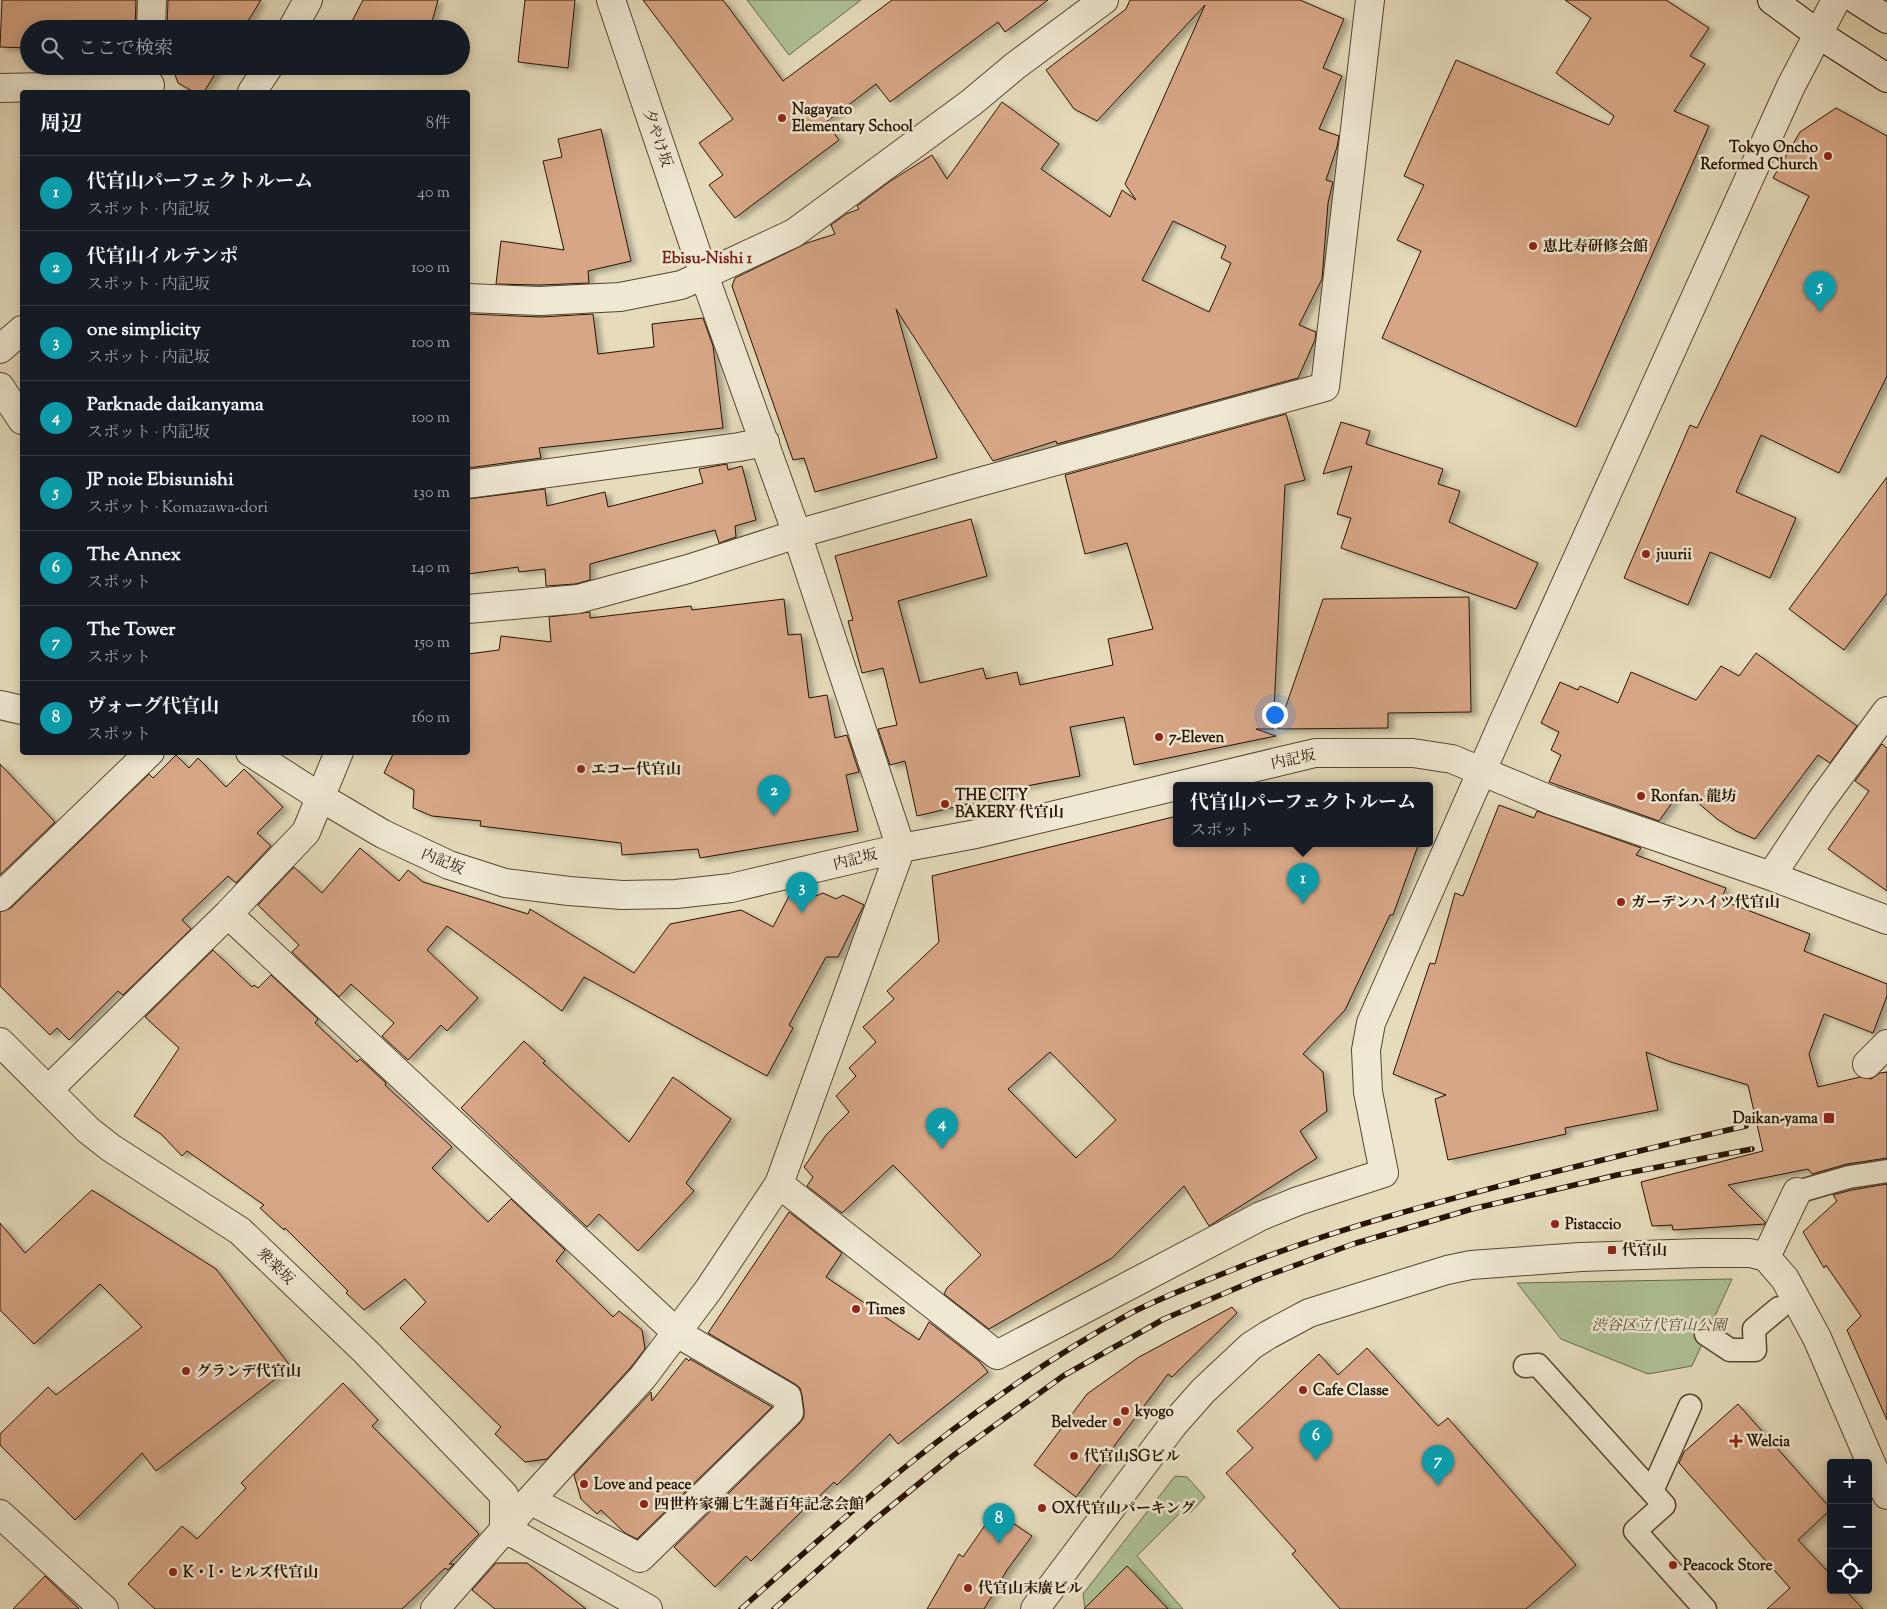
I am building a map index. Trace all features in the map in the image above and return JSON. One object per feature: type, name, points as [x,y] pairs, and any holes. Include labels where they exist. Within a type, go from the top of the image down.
[{"type":"street","points":[[151,20],[152,0]]},
{"type":"street","points":[[297,20],[308,0]]},
{"type":"street","name":"夕やけ坂","points":[[611,0],[704,276],[797,534],[901,848]]},
{"type":"street","points":[[470,298],[540,302],[620,297],[681,285],[704,276],[794,233],[972,102],[1015,66],[1104,0]]},
{"type":"street","points":[[470,609],[578,599],[972,484],[1325,387],[1370,0]]},
{"type":"street","points":[[1772,0],[1818,34],[1887,78]]},
{"type":"street","points":[[779,1184],[997,1355],[1261,1216],[1298,1201],[1384,1173],[1368,1092],[1366,1050],[1372,1023],[1482,771],[1791,86],[1836,0]]},
{"type":"street","points":[[1857,0],[1887,19]]},
{"type":"street","points":[[253,90],[263,75]]},
{"type":"street","points":[[0,88],[154,81]]},
{"type":"street","points":[[0,349],[20,332]]},
{"type":"street","points":[[0,386],[20,417]]},
{"type":"street","points":[[470,484],[765,442]]},
{"type":"street","points":[[0,705],[20,710]]},
{"type":"street","points":[[1771,876],[1820,802],[1887,711]]},
{"type":"street","name":"内記坂","points":[[1194,782],[1315,753],[1413,754],[1452,760],[1553,801],[1771,876],[1887,920]]},
{"type":"street","points":[[0,897],[147,755]]},
{"type":"street","name":"内記坂","points":[[255,755],[320,798],[383,834],[449,865],[505,883],[622,895],[676,894],[730,888],[901,848],[976,834],[1173,787]]},
{"type":"street","points":[[48,1090],[228,914],[306,832],[338,755]]},
{"type":"street","points":[[434,1609],[504,1528],[643,1377],[709,1289],[779,1184],[901,848]]},
{"type":"street","points":[[228,914],[677,1333],[787,1397],[789,1412],[640,1558],[530,1500]]},
{"type":"street","name":"衆楽坂","points":[[0,1042],[88,1130],[111,1148],[240,1231],[366,1352],[504,1495],[504,1528]]},
{"type":"street","points":[[1867,1064],[1887,1044]]},
{"type":"street","points":[[1766,1257],[1797,1192],[1849,1177],[1887,1171]]},
{"type":"street","points":[[1035,1609],[1173,1425],[1202,1391],[1250,1346],[1309,1313],[1447,1270],[1471,1265],[1520,1260],[1702,1252],[1750,1253],[1766,1257],[1785,1279],[1817,1338],[1874,1470],[1887,1495]]},
{"type":"street","points":[[1706,1334],[1730,1350],[1756,1350],[1754,1329],[1779,1308]]},
{"type":"street","points":[[1525,1366],[1538,1365],[1664,1505],[1635,1531],[1705,1609]]},
{"type":"street","points":[[1652,1491],[1690,1406]]},
{"type":"street","points":[[0,1514],[104,1609]]},
{"type":"street","points":[[504,1528],[648,1609]]},
{"type":"green space","points":[[747,0],[861,0],[789,55]]},
{"type":"green space","name":"渋谷区立代官山公園","points":[[1732,1279],[1692,1366],[1648,1374],[1561,1339],[1517,1283]]},
{"type":"green space","points":[[1175,1476],[1187,1477],[1205,1497],[1190,1513],[1184,1509],[1137,1556],[1183,1609],[1085,1609],[1083,1594]]},
{"type":"building","points":[[2,0],[136,0],[135,20],[20,20],[20,48],[0,47]]},
{"type":"building","points":[[168,0],[261,0],[249,20],[167,20]]},
{"type":"building","points":[[363,0],[438,0],[432,20],[353,20]]},
{"type":"building","points":[[525,0],[575,0],[568,68],[518,62]]},
{"type":"building","points":[[643,0],[723,0],[783,81],[892,0],[1048,0],[1005,32],[998,22],[890,102],[876,84],[826,122],[839,140],[735,218],[709,185],[723,175],[699,143],[733,119]]},
{"type":"building","points":[[1130,0],[1300,0],[1344,19],[1323,68],[1342,76],[1319,129],[1339,136],[1326,180],[1333,182],[1328,203],[1322,279],[1299,325],[1316,332],[1315,340],[1298,378],[1057,444],[1056,441],[993,461],[896,309],[937,458],[815,492],[804,458],[793,460],[732,286],[735,278],[807,243],[835,234],[831,225],[846,214],[859,209],[857,206],[889,182],[932,155],[947,179],[1002,102],[1059,144],[1041,169],[1110,217],[1122,190],[1136,200],[1125,184],[1205,5],[1097,121],[1074,109],[1046,70],[1126,9]],"holes":[[[1173,221],[1226,246],[1221,258],[1231,263],[1209,312],[1142,280]]]},
{"type":"building","name":"恵比寿研修会館","points":[[1565,0],[1666,0],[1709,28],[1690,56],[1705,64],[1674,111],[1709,126],[1576,427],[1382,338],[1421,251],[1397,240],[1424,185],[1404,176],[1456,60],[1609,125],[1614,116],[1556,73],[1591,18]]},
{"type":"building","points":[[175,75],[214,75],[205,90],[190,90],[178,83]]},
{"type":"building","points":[[1836,108],[1887,136],[1887,376],[1839,473],[1761,435],[1736,492],[1796,518],[1770,578],[1710,552],[1688,605],[1624,578],[1690,425],[1697,428],[1809,196],[1773,178],[1800,132]]},
{"type":"building","points":[[601,129],[631,261],[588,271],[589,283],[496,284],[501,241],[564,250],[543,161],[562,157],[558,139]]},
{"type":"building","points":[[470,314],[541,317],[593,314],[598,354],[654,347],[652,324],[703,318],[713,346],[723,428],[539,448],[541,458],[470,468]]},
{"type":"building","points":[[1286,414],[1305,480],[1285,485],[1273,729],[1256,729],[1276,736],[1134,765],[1124,717],[1070,727],[1080,776],[1021,787],[1022,791],[917,816],[905,761],[890,765],[878,729],[897,725],[883,668],[862,673],[848,621],[853,620],[835,556],[971,519],[987,576],[898,601],[920,683],[983,668],[986,679],[1017,672],[1020,685],[1113,665],[1108,639],[1153,629],[1127,543],[1085,554],[1065,475]]},
{"type":"building","points":[[1341,422],[1370,431],[1366,444],[1443,469],[1438,484],[1460,491],[1449,522],[1538,563],[1516,609],[1341,548],[1351,518],[1337,514],[1352,466],[1323,474]]},
{"type":"building","points":[[727,464],[728,470],[742,466],[756,520],[735,526],[736,537],[719,543],[715,530],[590,564],[590,580],[575,584],[546,586],[545,569],[519,572],[518,567],[470,574],[470,499],[545,489],[547,506],[605,492],[608,507],[703,483],[699,469]]},
{"type":"building","points":[[1887,477],[1887,593],[1844,650],[1789,609]]},
{"type":"building","points":[[1469,597],[1471,712],[1388,713],[1388,728],[1278,729],[1323,599]]},
{"type":"building","points":[[784,599],[788,635],[801,634],[809,698],[827,695],[835,738],[847,735],[859,772],[846,775],[858,831],[700,858],[698,849],[622,855],[621,843],[480,826],[481,821],[432,816],[413,808],[414,790],[384,773],[393,755],[470,755],[470,654],[499,650],[501,636],[551,642],[549,617],[590,612],[590,618],[691,606],[692,610]]},
{"type":"building","points":[[1756,653],[1857,726],[1830,763],[1818,755],[1755,839],[1736,831],[1717,819],[1682,789],[1659,821],[1549,782],[1561,755],[1551,750],[1559,732],[1541,723],[1560,682],[1578,690],[1580,686],[1618,703],[1631,672],[1696,700],[1721,666],[1739,676]]},
{"type":"building","points":[[1882,744],[1887,748],[1887,891],[1828,849],[1869,791],[1855,781]]},
{"type":"building","points":[[176,755],[189,768],[198,758],[226,787],[244,769],[283,807],[257,833],[271,846],[236,883],[228,876],[182,920],[191,929],[123,995],[118,991],[69,1040],[57,1028],[50,1035],[0,986],[0,912],[11,908],[149,774],[153,778]]},
{"type":"building","points":[[0,764],[55,822],[0,875]]},
{"type":"building","points":[[1499,805],[1534,818],[1537,811],[1641,848],[1636,855],[1726,888],[1721,900],[1810,934],[1804,951],[1887,984],[1887,996],[1873,1033],[1824,1014],[1809,1054],[1818,1087],[1860,1077],[1871,1079],[1880,1073],[1887,1072],[1887,1158],[1847,1164],[1812,1174],[1808,1169],[1728,1185],[1765,1224],[1673,1230],[1672,1225],[1652,1226],[1641,1182],[1763,1151],[1748,1085],[1671,1062],[1646,1052],[1658,1110],[1565,1128],[1566,1134],[1448,1160],[1435,1099],[1446,1095],[1393,1074],[1430,963],[1435,964],[1455,893],[1463,896]]},
{"type":"building","points":[[1173,817],[1173,847],[1418,847],[1393,915],[1390,915],[1345,1010],[1303,1054],[1323,1072],[1327,1111],[1300,1131],[1317,1158],[1209,1226],[1184,1186],[1112,1258],[989,1329],[944,1294],[947,1288],[981,1255],[893,1165],[842,1213],[807,1186],[813,1177],[804,1167],[826,1135],[849,1112],[836,1096],[856,1076],[849,1068],[876,1042],[863,1027],[894,999],[887,991],[939,942],[932,876]],"holes":[[[1050,1052],[1116,1120],[1076,1158],[1008,1089]]]},
{"type":"building","points":[[360,848],[399,881],[408,870],[423,882],[528,914],[530,909],[634,973],[670,924],[741,910],[773,927],[789,896],[800,902],[823,893],[836,899],[843,895],[864,905],[838,957],[826,957],[789,1025],[793,1028],[767,1076],[584,977],[562,1011],[447,926],[427,950],[478,998],[447,1031],[441,1025],[408,1060],[382,1036],[394,1023],[351,984],[339,997],[292,952],[299,945],[258,905],[294,867],[322,893]]},
{"type":"building","points":[[213,950],[252,987],[254,985],[258,988],[271,975],[318,1019],[315,1023],[357,1062],[360,1059],[386,1083],[385,1085],[452,1147],[432,1168],[488,1222],[511,1199],[565,1250],[556,1261],[613,1317],[619,1311],[642,1330],[645,1349],[631,1367],[547,1459],[525,1462],[495,1434],[501,1427],[400,1328],[426,1302],[405,1279],[364,1310],[346,1293],[348,1291],[285,1228],[284,1230],[260,1208],[264,1205],[187,1151],[182,1156],[161,1134],[134,1116],[179,1048],[145,1017]]},
{"type":"building","points":[[524,1041],[545,1061],[543,1063],[629,1142],[673,1077],[731,1119],[686,1183],[694,1191],[638,1251],[599,1214],[587,1227],[461,1108]]},
{"type":"building","points":[[1887,1184],[1887,1420],[1847,1330],[1861,1316],[1826,1265],[1824,1268],[1803,1232],[1837,1201],[1833,1195]]},
{"type":"building","points":[[92,1190],[216,1269],[291,1367],[156,1471],[142,1453],[75,1520],[0,1445],[0,1434],[48,1387],[56,1395],[142,1327],[100,1284],[34,1344],[0,1310],[0,1223],[25,1253]]},
{"type":"building","points":[[789,1212],[842,1253],[826,1277],[919,1340],[929,1322],[979,1361],[988,1372],[898,1444],[890,1434],[837,1485],[834,1482],[804,1509],[751,1561],[746,1556],[715,1587],[674,1547],[800,1423],[804,1417],[804,1410],[800,1388],[708,1333]]},
{"type":"building","points":[[1232,1307],[1237,1313],[1172,1377],[1168,1374],[1076,1497],[1034,1465],[1087,1394],[1139,1357]]},
{"type":"building","points":[[1367,1348],[1438,1426],[1448,1418],[1576,1565],[1526,1609],[1340,1609],[1292,1554],[1296,1551],[1226,1473],[1253,1448],[1237,1431],[1319,1354],[1338,1375]]},
{"type":"building","points":[[686,1358],[772,1407],[637,1539],[625,1533],[601,1510],[597,1514],[581,1499],[574,1475],[651,1392],[652,1401]]},
{"type":"building","points":[[343,1383],[378,1420],[372,1426],[479,1534],[449,1564],[454,1564],[448,1570],[445,1568],[402,1609],[155,1609],[128,1584],[182,1526],[197,1539],[246,1488],[241,1483]]},
{"type":"building","points":[[1738,1404],[1827,1504],[1827,1513],[1798,1540],[1827,1571],[1827,1594],[1849,1594],[1863,1609],[1767,1609],[1790,1588],[1679,1463],[1684,1452]]},
{"type":"building","points":[[995,1511],[1032,1536],[1007,1570],[984,1609],[927,1609],[959,1554],[963,1557]]},
{"type":"building","points":[[496,1563],[527,1563],[586,1609],[495,1609],[472,1590]]},
{"type":"building","points":[[1127,1566],[1168,1609],[1084,1609]]},
{"type":"building","points":[[45,1576],[79,1609],[13,1609]]},
{"type":"railway","points":[[741,1609],[880,1488],[976,1412],[1078,1344],[1145,1306],[1188,1287],[1282,1251],[1387,1217],[1530,1178],[1746,1126]]},
{"type":"railway","points":[[774,1609],[873,1521],[954,1455],[1063,1376],[1164,1319],[1258,1279],[1353,1244],[1472,1209],[1617,1175],[1752,1149]]},
{"type":"place","name":"Nagayato Elementary School","points":[[782,118]]},
{"type":"place","name":"Tokyo Oncho Reformed Church","points":[[1828,156]]},
{"type":"place","name":"恵比寿研修会館","points":[[1533,246]]},
{"type":"place","name":"JP noie Ebisunishi","points":[[1820,312]]},
{"type":"place","name":"juurii","points":[[1646,554]]},
{"type":"place","name":"7-Eleven","points":[[1159,737]]},
{"type":"place","name":"エコー代官山","points":[[581,769]]},
{"type":"place","name":"Ronfan. 龍坊","points":[[1641,796]]},
{"type":"place","name":"THE CITY BAKERY 代官山","points":[[945,804]]},
{"type":"place","name":"代官山イルテンポ","points":[[774,816]]},
{"type":"place","name":"ガーデンハイツ代官山","points":[[1621,902]]},
{"type":"place","name":"代官山パーフェクトルーム","points":[[1303,904]]},
{"type":"place","name":"one simplicity","points":[[802,913]]},
{"type":"place","name":"Daikan-yama","points":[[1829,1118]]},
{"type":"place","name":"Parknade daikanyama","points":[[942,1149]]},
{"type":"place","name":"Pistaccio","points":[[1555,1224]]},
{"type":"place","name":"代官山","points":[[1612,1250]]},
{"type":"place","name":"Times","points":[[856,1309]]},
{"type":"place","name":"グランデ代官山","points":[[186,1371]]},
{"type":"place","name":"Cafe Classe","points":[[1303,1390]]},
{"type":"place","name":"kyogo","points":[[1125,1411]]},
{"type":"place","name":"Belveder","points":[[1117,1422]]},
{"type":"place","name":"Welcia","points":[[1736,1441]]},
{"type":"place","name":"代官山SGビル","points":[[1074,1456]]},
{"type":"place","name":"The Annex","points":[[1316,1461]]},
{"type":"place","name":"Love and peace","points":[[584,1484]]},
{"type":"place","name":"The Tower","points":[[1438,1486]]},
{"type":"place","name":"四世杵家彌七生誕百年記念会館","points":[[644,1504]]},
{"type":"place","name":"OX代官山パーキング","points":[[1042,1508]]},
{"type":"place","name":"ヴォーグ代官山","points":[[999,1544]]},
{"type":"place","name":"Peacock Store","points":[[1673,1565]]},
{"type":"place","name":"K・I・ヒルズ代官山","points":[[173,1572]]},
{"type":"place","name":"代官山末廣ビル","points":[[968,1588]]},
{"type":"district","name":"Ebisu-Nishi 1","points":[[707,257]]}]
